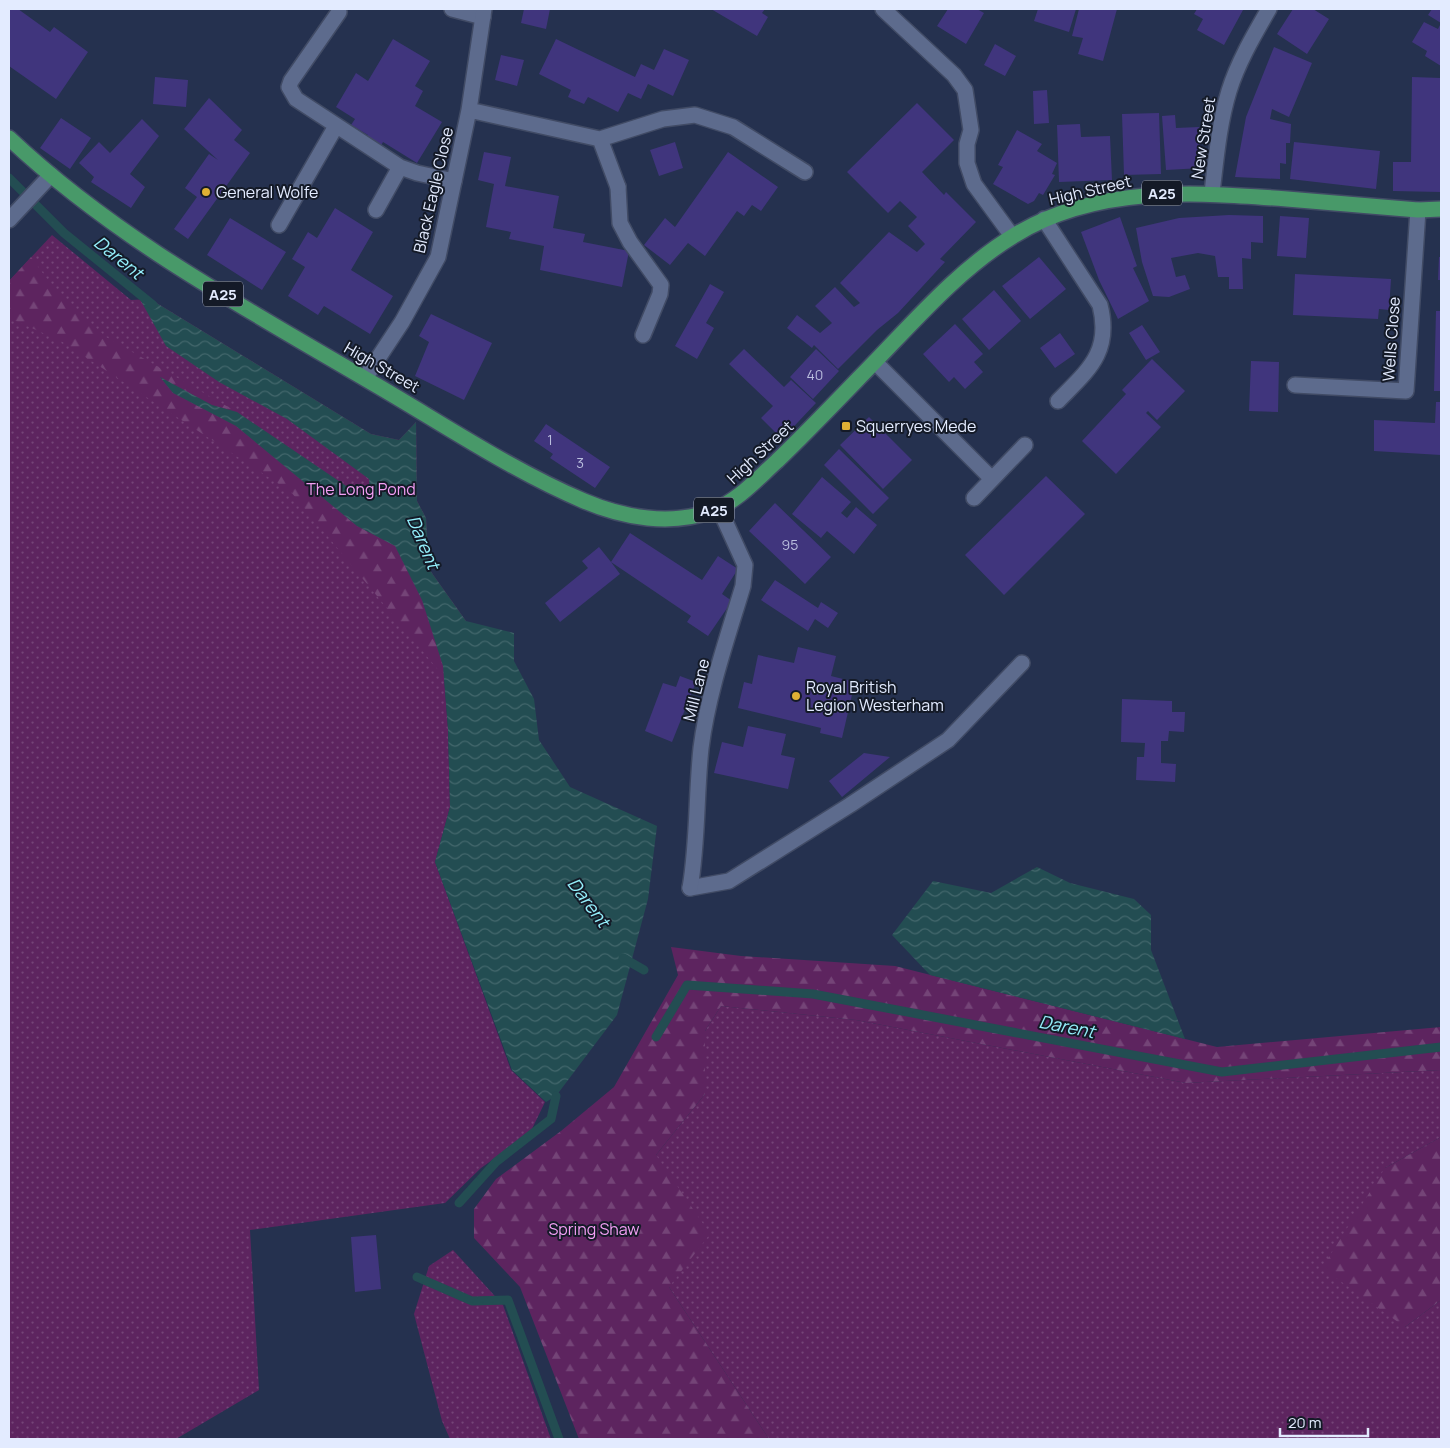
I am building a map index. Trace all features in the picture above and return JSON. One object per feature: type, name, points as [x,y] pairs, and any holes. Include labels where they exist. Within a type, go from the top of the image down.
[{"type":"main road","name":"High Street","points":[[9,138],[87,206],[173,264],[535,477],[586,502],[629,516],[661,519],[684,518],[719,508],[749,487],[954,283],[1012,236],[1044,219],[1083,207],[1119,199],[1162,193],[1212,193],[1418,210],[1441,209]]},
{"type":"street","points":[[452,9],[483,13]]},
{"type":"street","points":[[883,9],[947,69],[965,90],[971,130],[967,163],[974,184],[1012,236]]},
{"type":"street","name":"New Street","points":[[1212,193],[1220,131],[1229,91],[1248,46],[1269,9]]},
{"type":"street","points":[[339,12],[289,87],[296,99],[400,167],[417,174],[454,180]]},
{"type":"street","name":"Black Eagle Close","points":[[366,378],[402,322],[438,257],[469,110],[483,13]]},
{"type":"street","name":"Black Eagle Close","points":[[469,110],[600,139]]},
{"type":"street","points":[[643,335],[660,294],[661,285],[630,242],[620,224],[618,187],[600,139],[663,118],[695,115],[733,127],[805,172]]},
{"type":"street","points":[[279,226],[336,126]]},
{"type":"street","points":[[376,210],[400,167]]},
{"type":"street","points":[[12,216],[51,175]]},
{"type":"street","name":"Wells Close","points":[[1296,385],[1406,391],[1418,210]]},
{"type":"street","points":[[1044,219],[1100,306],[1104,320],[1102,341],[1094,363],[1058,402]]},
{"type":"street","points":[[875,362],[992,479]]},
{"type":"street","points":[[974,498],[1025,445]]},
{"type":"street","name":"Mill Lane","points":[[719,508],[739,548],[745,565],[745,572],[743,586],[707,714],[698,787],[696,857],[690,888],[729,881],[850,805],[948,740],[1022,663]]},
{"type":"green space","name":"The Long Pond","points":[[52,235],[131,300],[150,299],[371,434],[399,440],[416,422],[417,501],[426,518],[429,569],[466,621],[444,677],[448,729],[450,807],[435,862],[511,1070],[545,1102],[530,1133],[481,1168],[445,1203],[250,1230],[259,1390],[176,1439],[9,1439],[9,281]]},
{"type":"green space","points":[[31,257],[58,294],[106,337],[237,412],[212,405],[161,378],[173,393],[236,426],[357,526],[395,546],[422,600],[437,641],[444,677],[291,492],[61,341],[9,318],[9,281]]},
{"type":"green space","name":"Spring Shaw","points":[[671,947],[741,956],[895,966],[1217,1047],[1441,1027],[1441,1070],[1186,1083],[856,1020],[721,1006],[705,1031],[705,1094],[656,1155],[710,1234],[669,1287],[769,1439],[579,1439],[520,1287],[474,1238],[474,1209],[496,1179],[561,1131],[614,1087],[678,975]]},
{"type":"green space","points":[[721,1006],[856,1020],[1186,1083],[1441,1070],[1441,1137],[1385,1168],[1405,1327],[1441,1300],[1441,1439],[769,1439],[669,1287],[656,1155],[705,1094],[705,1031]]},
{"type":"green space","points":[[1441,1137],[1441,1300],[1405,1327],[1322,1268],[1385,1168]]},
{"type":"green space","points":[[453,1250],[503,1305],[551,1439],[450,1439],[442,1421],[414,1314],[429,1266]]},
{"type":"water","points":[[144,298],[150,299],[371,434],[399,440],[416,422],[417,501],[426,518],[429,569],[466,621],[514,633],[514,661],[534,699],[539,740],[570,787],[657,826],[648,899],[617,1015],[556,1096],[546,1102],[512,1070],[435,862],[450,807],[448,729],[443,666],[422,600],[395,546],[357,526],[236,426],[173,393],[160,377],[212,405],[237,412],[355,492],[370,496],[369,479],[287,419],[219,382],[166,346],[141,301]]},
{"type":"water","points":[[1037,867],[1070,883],[1134,899],[1151,915],[1151,950],[1185,1039],[930,975],[892,935],[933,881],[991,893]]},
{"type":"building","points":[[9,9],[18,9],[50,32],[54,27],[88,52],[56,99],[9,66]]},
{"type":"building","points":[[524,9],[550,9],[546,29],[521,23]]},
{"type":"building","points":[[711,9],[765,9],[762,13],[768,17],[757,36]]},
{"type":"building","points":[[948,9],[977,9],[984,13],[966,44],[937,26]]},
{"type":"building","points":[[1038,9],[1076,9],[1069,32],[1034,21]]},
{"type":"building","points":[[1079,9],[1117,9],[1103,61],[1078,54],[1083,38],[1072,36]]},
{"type":"building","points":[[1197,9],[1243,10],[1224,45],[1197,30],[1203,19],[1194,14]]},
{"type":"building","points":[[1293,9],[1313,9],[1329,19],[1307,54],[1277,34]]},
{"type":"building","points":[[1432,9],[1441,9],[1441,23],[1428,15]]},
{"type":"building","points":[[1424,22],[1438,29],[1441,23],[1441,66],[1425,56],[1427,51],[1412,42]]},
{"type":"building","points":[[393,39],[430,61],[415,86],[423,91],[415,106],[442,122],[417,163],[383,142],[378,151],[363,142],[368,135],[351,125],[355,119],[336,107],[356,73],[368,81]]},
{"type":"building","points":[[556,39],[635,77],[641,64],[654,70],[664,49],[689,60],[673,96],[648,84],[641,99],[628,93],[618,112],[588,97],[584,104],[568,97],[571,90],[539,74]]},
{"type":"building","points":[[995,44],[1016,56],[1005,76],[984,65]]},
{"type":"building","points":[[1274,47],[1312,63],[1289,117],[1272,109],[1270,119],[1291,124],[1290,143],[1286,143],[1286,164],[1280,163],[1280,179],[1235,177],[1246,117]]},
{"type":"building","points":[[501,55],[524,60],[517,86],[495,80]]},
{"type":"building","points":[[155,77],[188,80],[186,107],[153,104]]},
{"type":"building","points":[[1412,77],[1441,78],[1441,192],[1393,191],[1393,162],[1411,162]]},
{"type":"building","points":[[1047,90],[1049,123],[1034,124],[1033,91]]},
{"type":"building","points":[[209,98],[242,130],[234,140],[250,153],[188,239],[174,229],[197,197],[185,188],[209,154],[218,160],[184,129]]},
{"type":"building","points":[[917,103],[954,140],[922,172],[944,195],[946,192],[976,222],[940,259],[945,262],[898,313],[877,330],[838,369],[814,345],[812,348],[787,328],[797,315],[820,333],[832,323],[815,306],[835,287],[854,307],[860,303],[840,283],[889,232],[917,252],[925,244],[908,226],[917,217],[900,201],[888,213],[847,172]]},
{"type":"building","points":[[1159,113],[1161,174],[1124,175],[1122,114]]},
{"type":"building","points":[[1175,115],[1176,128],[1199,127],[1202,168],[1166,170],[1162,116]]},
{"type":"building","points":[[61,118],[91,138],[70,169],[40,148]]},
{"type":"building","points":[[142,119],[159,136],[130,174],[145,187],[131,208],[91,182],[94,177],[79,163],[99,142],[110,153]]},
{"type":"building","points":[[1080,124],[1081,137],[1110,136],[1112,180],[1059,182],[1057,125]]},
{"type":"building","points":[[1017,130],[1042,144],[1037,151],[1057,163],[1052,174],[1055,175],[1043,195],[1039,193],[1034,201],[1028,204],[993,184],[1003,167],[998,165]]},
{"type":"building","points":[[675,142],[683,168],[659,176],[650,150]]},
{"type":"building","points":[[1294,142],[1380,151],[1376,189],[1290,179]]},
{"type":"building","points":[[484,152],[511,157],[505,186],[559,196],[553,228],[585,234],[583,242],[629,251],[622,287],[540,270],[544,246],[509,239],[511,232],[486,227],[494,184],[478,180]]},
{"type":"building","points":[[728,152],[778,187],[761,211],[752,205],[744,216],[737,211],[705,256],[688,243],[670,265],[644,245],[665,218],[675,227]]},
{"type":"building","points":[[335,208],[373,232],[351,270],[393,296],[370,334],[324,306],[318,315],[288,296],[305,267],[292,259],[308,232],[317,238]]},
{"type":"building","points":[[1229,215],[1263,216],[1263,243],[1251,242],[1251,259],[1242,258],[1243,289],[1229,289],[1229,277],[1218,277],[1215,256],[1198,253],[1171,258],[1176,277],[1185,275],[1190,289],[1169,297],[1153,296],[1142,262],[1136,228],[1179,218]]},
{"type":"building","points":[[1280,216],[1309,218],[1306,258],[1277,256]]},
{"type":"building","points":[[1120,217],[1137,266],[1133,268],[1149,301],[1118,319],[1099,280],[1081,232]]},
{"type":"building","points":[[230,218],[286,252],[262,290],[207,255]]},
{"type":"building","points":[[1039,257],[1066,289],[1030,319],[1002,286]]},
{"type":"building","points":[[1439,257],[1441,257],[1441,280],[1438,280]]},
{"type":"building","points":[[1295,274],[1391,279],[1389,310],[1379,309],[1378,319],[1293,315]]},
{"type":"building","points":[[710,284],[724,292],[706,323],[714,328],[697,359],[675,346]]},
{"type":"building","points":[[994,290],[1021,321],[989,350],[962,319]]},
{"type":"building","points":[[1436,311],[1441,311],[1441,391],[1434,391]]},
{"type":"building","points":[[431,314],[492,343],[464,400],[415,376],[429,342],[419,336]]},
{"type":"building","points":[[955,324],[983,354],[974,362],[983,372],[965,389],[954,377],[949,382],[923,354]]},
{"type":"building","points":[[1142,325],[1160,352],[1146,360],[1129,333]]},
{"type":"building","points":[[1060,333],[1075,354],[1055,368],[1040,348]]},
{"type":"building","points":[[744,349],[784,387],[791,380],[816,403],[782,439],[761,418],[773,406],[729,364]]},
{"type":"building","points":[[816,349],[839,371],[813,399],[790,377]]},
{"type":"building","points":[[1152,359],[1185,391],[1157,420],[1148,411],[1146,413],[1161,427],[1116,474],[1082,441],[1126,394],[1122,390]]},
{"type":"building","points":[[1251,361],[1279,362],[1278,412],[1249,411]]},
{"type":"building","points":[[1436,402],[1441,402],[1441,455],[1374,451],[1374,420],[1435,423]]},
{"type":"building","points":[[869,417],[912,460],[883,489],[840,445]]},
{"type":"building","points":[[546,424],[610,467],[595,488],[550,458],[553,454],[534,441]]},
{"type":"building","points":[[839,449],[889,498],[873,514],[824,465]]},
{"type":"building","points":[[1046,476],[1085,514],[1004,595],[965,555]]},
{"type":"building","points":[[822,477],[851,502],[841,513],[847,518],[856,507],[877,525],[854,554],[827,531],[821,538],[792,514]]},
{"type":"building","points":[[775,503],[831,557],[805,584],[749,531]]},
{"type":"building","points":[[630,533],[702,580],[718,556],[738,569],[722,594],[732,601],[708,636],[687,622],[691,616],[611,562]]},
{"type":"building","points":[[599,547],[620,574],[560,622],[545,603],[588,568],[582,561]]},
{"type":"building","points":[[775,580],[818,608],[821,602],[838,613],[828,628],[815,619],[808,631],[761,600]]},
{"type":"building","name":"Royal British Legion Westerham","points":[[798,647],[836,656],[831,676],[855,682],[842,738],[820,733],[821,728],[738,708],[744,682],[752,684],[758,655],[794,663]]},
{"type":"building","points":[[680,676],[696,682],[672,742],[645,731],[663,683],[676,687]]},
{"type":"building","points":[[1122,699],[1172,701],[1172,712],[1185,712],[1184,732],[1169,731],[1168,741],[1161,741],[1161,763],[1176,764],[1175,782],[1136,780],[1137,757],[1144,757],[1145,743],[1121,742]]},
{"type":"building","points":[[748,726],[786,734],[781,755],[795,758],[788,789],[714,773],[722,742],[743,747]]},
{"type":"building","points":[[864,753],[890,757],[842,797],[829,781]]},
{"type":"building","points":[[376,1235],[381,1289],[355,1292],[351,1237]]},
{"type":"waterway","name":"Darent","points":[[9,178],[64,233],[153,305]]},
{"type":"waterway","name":"Darent","points":[[623,958],[644,970]]},
{"type":"waterway","name":"Darent","points":[[656,1037],[687,985],[813,994],[1222,1072],[1441,1047]]},
{"type":"waterway","points":[[459,1203],[496,1162],[551,1119],[556,1096]]},
{"type":"waterway","points":[[417,1277],[472,1301],[508,1300],[559,1439]]},
{"type":"place","name":"General Wolfe","points":[[206,192]]},
{"type":"place","name":"Squerryes Mede","points":[[846,426]]},
{"type":"place","name":"Royal British Legion Westerham","points":[[796,696]]}]
